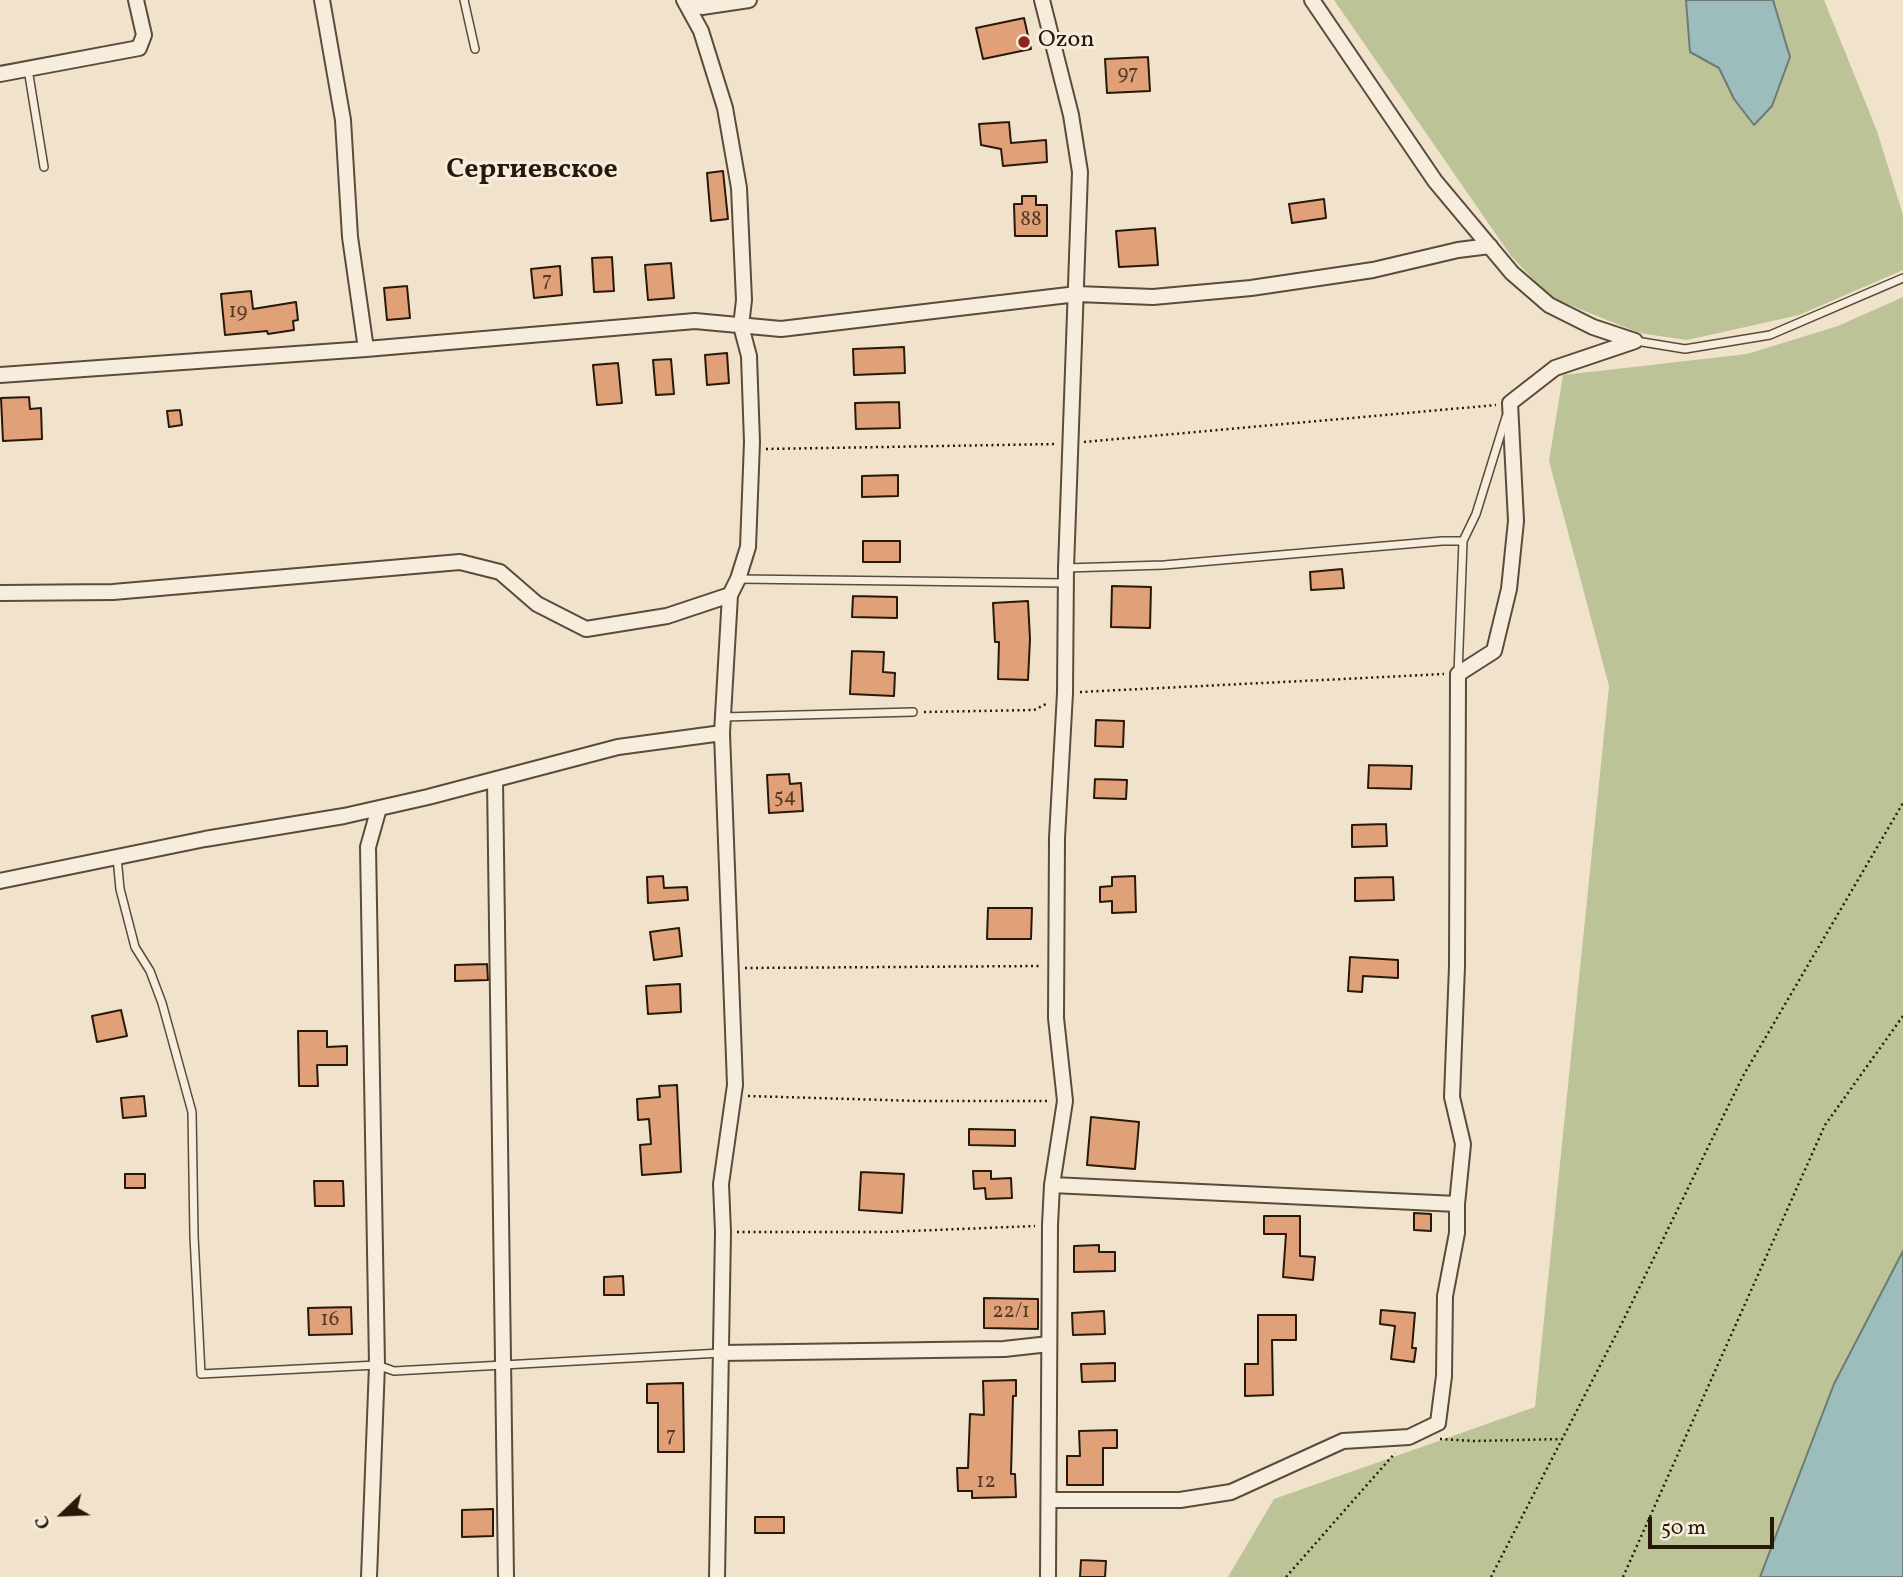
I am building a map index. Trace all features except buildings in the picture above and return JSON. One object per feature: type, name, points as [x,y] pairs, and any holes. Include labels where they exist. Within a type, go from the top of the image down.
[{"type":"street","points":[[0,74],[139,48],[144,35],[136,0]]},
{"type":"street","points":[[322,0],[343,120],[350,237],[366,349]]},
{"type":"street","points":[[685,0],[702,7],[749,0]]},
{"type":"street","points":[[685,0],[701,31],[725,108],[739,188],[744,300],[741,327],[749,356],[752,449],[748,547],[730,595],[722,733],[736,1084],[721,1184],[723,1232],[716,1577]]},
{"type":"street","points":[[1042,0],[1071,115],[1080,172],[1066,575],[1065,693],[1057,838],[1056,1018],[1065,1101],[1052,1185],[1050,1225],[1048,1577]]},
{"type":"street","points":[[1312,0],[1436,181],[1512,273],[1549,305],[1593,327],[1635,341]]},
{"type":"street","points":[[0,375],[366,349],[695,321],[780,329],[1077,294],[1153,297],[1251,288],[1373,270],[1458,250],[1490,246]]},
{"type":"street","points":[[1049,1500],[1180,1500],[1231,1492],[1343,1441],[1409,1437],[1438,1423],[1444,1377],[1445,1296],[1457,1233],[1463,1144],[1452,1097],[1457,966],[1458,674],[1494,652],[1509,589],[1516,522],[1510,404],[1555,368],[1635,341]]},
{"type":"street","points":[[0,593],[113,592],[460,562],[500,572],[537,604],[586,629],[667,616],[730,595]]},
{"type":"street","points":[[0,881],[205,839],[344,816],[618,747],[722,733]]},
{"type":"street","points":[[495,779],[506,1577]]},
{"type":"street","points":[[369,1577],[377,1365],[368,848],[379,808]]},
{"type":"street","points":[[1052,1185],[1457,1204]]},
{"type":"street","points":[[721,1353],[1004,1349],[1049,1344]]},
{"type":"lane","points":[[464,0],[475,49]]},
{"type":"lane","points":[[28,69],[44,167]]},
{"type":"lane","points":[[1635,341],[1685,349],[1770,335],[1903,278]]},
{"type":"lane","points":[[1458,674],[1463,541],[1476,514],[1510,404]]},
{"type":"lane","points":[[738,579],[1066,575],[1463,541]]},
{"type":"lane","points":[[723,717],[913,712]]},
{"type":"lane","points":[[117,857],[120,889],[135,947],[150,971],[162,1003],[192,1112],[194,1249],[201,1374],[377,1365],[394,1371],[721,1353]]},
{"type":"path","points":[[752,449],[1071,443],[1510,404]]},
{"type":"path","points":[[913,712],[1034,710],[1065,693],[1125,692],[1426,673],[1458,674]]},
{"type":"path","points":[[1491,1577],[1563,1439],[1743,1076],[1903,803]]},
{"type":"path","points":[[731,968],[1056,967]]},
{"type":"path","points":[[1623,1577],[1825,1125],[1903,1016]]},
{"type":"path","points":[[734,1095],[893,1100],[1065,1101]]},
{"type":"path","points":[[723,1232],[885,1232],[1050,1225]]},
{"type":"path","points":[[1286,1577],[1409,1437]]},
{"type":"path","points":[[1435,1439],[1563,1439]]},
{"type":"green space","points":[[1334,0],[1686,0],[1690,52],[1719,68],[1734,99],[1790,57],[1773,0],[1824,0],[1877,131],[1903,215],[1903,270],[1799,315],[1687,340],[1639,333],[1550,297],[1511,256]]},
{"type":"green space","points":[[1903,297],[1903,1251],[1834,1384],[1760,1577],[1228,1577],[1274,1499],[1535,1407],[1609,686],[1549,461],[1563,375],[1747,354],[1838,326]]},
{"type":"water","points":[[1686,0],[1773,0],[1790,57],[1772,106],[1754,125],[1734,99],[1719,68],[1690,52]]},
{"type":"water","points":[[1903,1251],[1903,1577],[1760,1577],[1834,1384]]},
{"type":"place","name":"Ozon","points":[[1024,42]]},
{"type":"district","name":"Сергиевское","points":[[532,172]]}]
